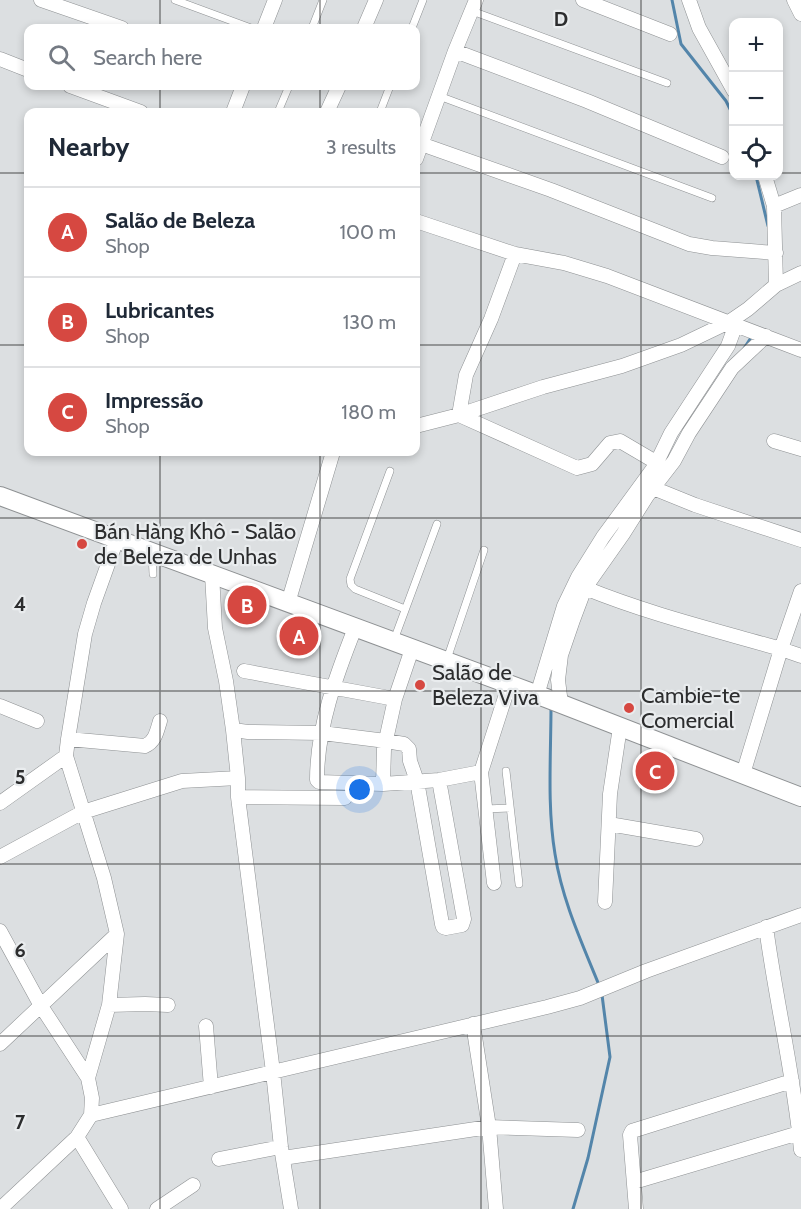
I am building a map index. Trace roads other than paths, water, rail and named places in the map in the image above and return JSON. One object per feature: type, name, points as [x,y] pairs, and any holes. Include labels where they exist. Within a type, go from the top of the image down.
[{"type":"main road","points":[[0,496],[551,700],[801,797]]},
{"type":"street","points":[[41,0],[110,24]]},
{"type":"street","points":[[266,24],[275,0]]},
{"type":"street","points":[[366,24],[376,0]]},
{"type":"street","points":[[583,0],[670,34]]},
{"type":"street","points":[[689,0],[699,28],[729,82]]},
{"type":"street","points":[[794,0],[801,14]]},
{"type":"street","points":[[420,147],[474,5]]},
{"type":"street","points":[[455,51],[587,101],[722,157]]},
{"type":"street","points":[[0,59],[24,68]]},
{"type":"street","points":[[81,90],[130,108]]},
{"type":"street","points":[[235,108],[241,90]]},
{"type":"street","points":[[329,108],[337,90]]},
{"type":"street","points":[[421,144],[561,194],[689,244],[777,253]]},
{"type":"street","points":[[766,180],[774,206],[777,253],[776,285]]},
{"type":"street","points":[[774,206],[801,195]]},
{"type":"street","points":[[420,222],[515,254],[564,263],[607,276],[801,350]]},
{"type":"street","points":[[459,415],[466,375],[491,319],[515,254]]},
{"type":"street","points":[[420,425],[459,415],[543,387],[622,366],[681,345],[732,323],[776,285],[801,273]]},
{"type":"street","points":[[551,700],[564,606],[578,577],[603,537],[655,466],[671,433],[728,346],[732,323]]},
{"type":"street","points":[[551,700],[558,680],[561,654],[585,588],[674,461],[689,433],[732,368],[766,336]]},
{"type":"street","points":[[459,415],[577,468],[592,464],[610,443],[620,441],[655,463]]},
{"type":"street","points":[[774,441],[801,449]]},
{"type":"street","points":[[288,603],[332,456]]},
{"type":"street","points":[[653,488],[695,505],[801,540]]},
{"type":"street","points":[[88,1078],[109,1005],[117,934],[104,878],[66,756],[85,634],[93,603],[117,539]]},
{"type":"street","points":[[212,574],[215,628],[233,730],[238,797],[291,1209]]},
{"type":"street","points":[[585,588],[659,615],[781,648],[801,656]]},
{"type":"street","points":[[743,774],[781,648],[801,591]]},
{"type":"street","points":[[355,628],[333,688],[322,733],[317,780],[319,782],[383,784],[439,780],[481,772]]},
{"type":"street","points":[[383,784],[383,756],[395,699],[412,649]]},
{"type":"street","points":[[244,671],[395,699]]},
{"type":"street","points":[[494,883],[481,772],[509,685]]},
{"type":"street","points":[[0,706],[37,722]]},
{"type":"street","points":[[68,739],[145,746],[150,744],[154,738],[160,721]]},
{"type":"street","points":[[605,902],[611,788],[620,727]]},
{"type":"street","points":[[233,730],[322,733],[386,741],[404,744],[408,747],[417,782],[442,924],[446,928],[462,925],[464,919],[439,780]]},
{"type":"street","points":[[0,803],[66,756]]},
{"type":"street","points":[[0,857],[83,812],[182,781],[238,778]]},
{"type":"street","points":[[238,797],[345,798]]},
{"type":"street","points":[[609,824],[696,839]]},
{"type":"street","points":[[91,1115],[579,998],[801,915]]},
{"type":"street","points":[[766,927],[771,960],[795,1061],[792,1081],[801,1150]]},
{"type":"street","points":[[0,931],[41,1006],[88,1078],[92,1098],[91,1115],[76,1137],[0,1209]]},
{"type":"street","points":[[0,1044],[117,934]]},
{"type":"street","points":[[109,1005],[168,1005]]},
{"type":"street","points":[[473,1024],[489,1127],[496,1209]]},
{"type":"street","points":[[206,1026],[211,1087]]},
{"type":"street","points":[[636,1209],[630,1135],[632,1131],[792,1081]]},
{"type":"street","points":[[219,1159],[489,1127],[578,1130]]},
{"type":"street","points":[[634,1182],[799,1133]]},
{"type":"street","points":[[76,1137],[121,1209]]},
{"type":"street","points":[[157,1209],[194,1185]]},
{"type":"lane","points":[[175,0],[240,24]]},
{"type":"lane","points":[[314,24],[323,0]]},
{"type":"lane","points":[[414,24],[423,0]]},
{"type":"lane","points":[[474,5],[667,83]]},
{"type":"lane","points":[[280,108],[287,90]]},
{"type":"lane","points":[[382,108],[388,90]]},
{"type":"lane","points":[[439,96],[712,198]]},
{"type":"lane","points":[[390,471],[350,579],[355,589],[405,609]]},
{"type":"lane","points":[[393,642],[437,524]]},
{"type":"lane","points":[[446,662],[484,550]]},
{"type":"lane","points":[[152,552],[153,574]]},
{"type":"lane","points":[[506,771],[519,884]]},
{"type":"lane","points":[[485,809],[510,808]]},
{"type":"waterway","points":[[672,0],[681,44],[729,107]]},
{"type":"waterway","points":[[757,180],[768,226]]},
{"type":"waterway","points":[[743,350],[752,336]]},
{"type":"waterway","points":[[551,706],[550,799],[555,854],[568,905],[599,985]]},
{"type":"waterway","points":[[573,1209],[588,1158],[610,1057],[602,995]]},
{"type":"place","name":"Bán Hàng Khô - Salão de Beleza de Unhas","points":[[82,544]]},
{"type":"place","name":"Lubricantes","points":[[247,605]]},
{"type":"place","name":"Salão de Beleza","points":[[299,636]]},
{"type":"place","name":"Salão de Beleza Viva","points":[[420,685]]},
{"type":"place","name":"Cambie-te Comercial","points":[[629,708]]},
{"type":"place","name":"Impressão","points":[[655,771]]}]
